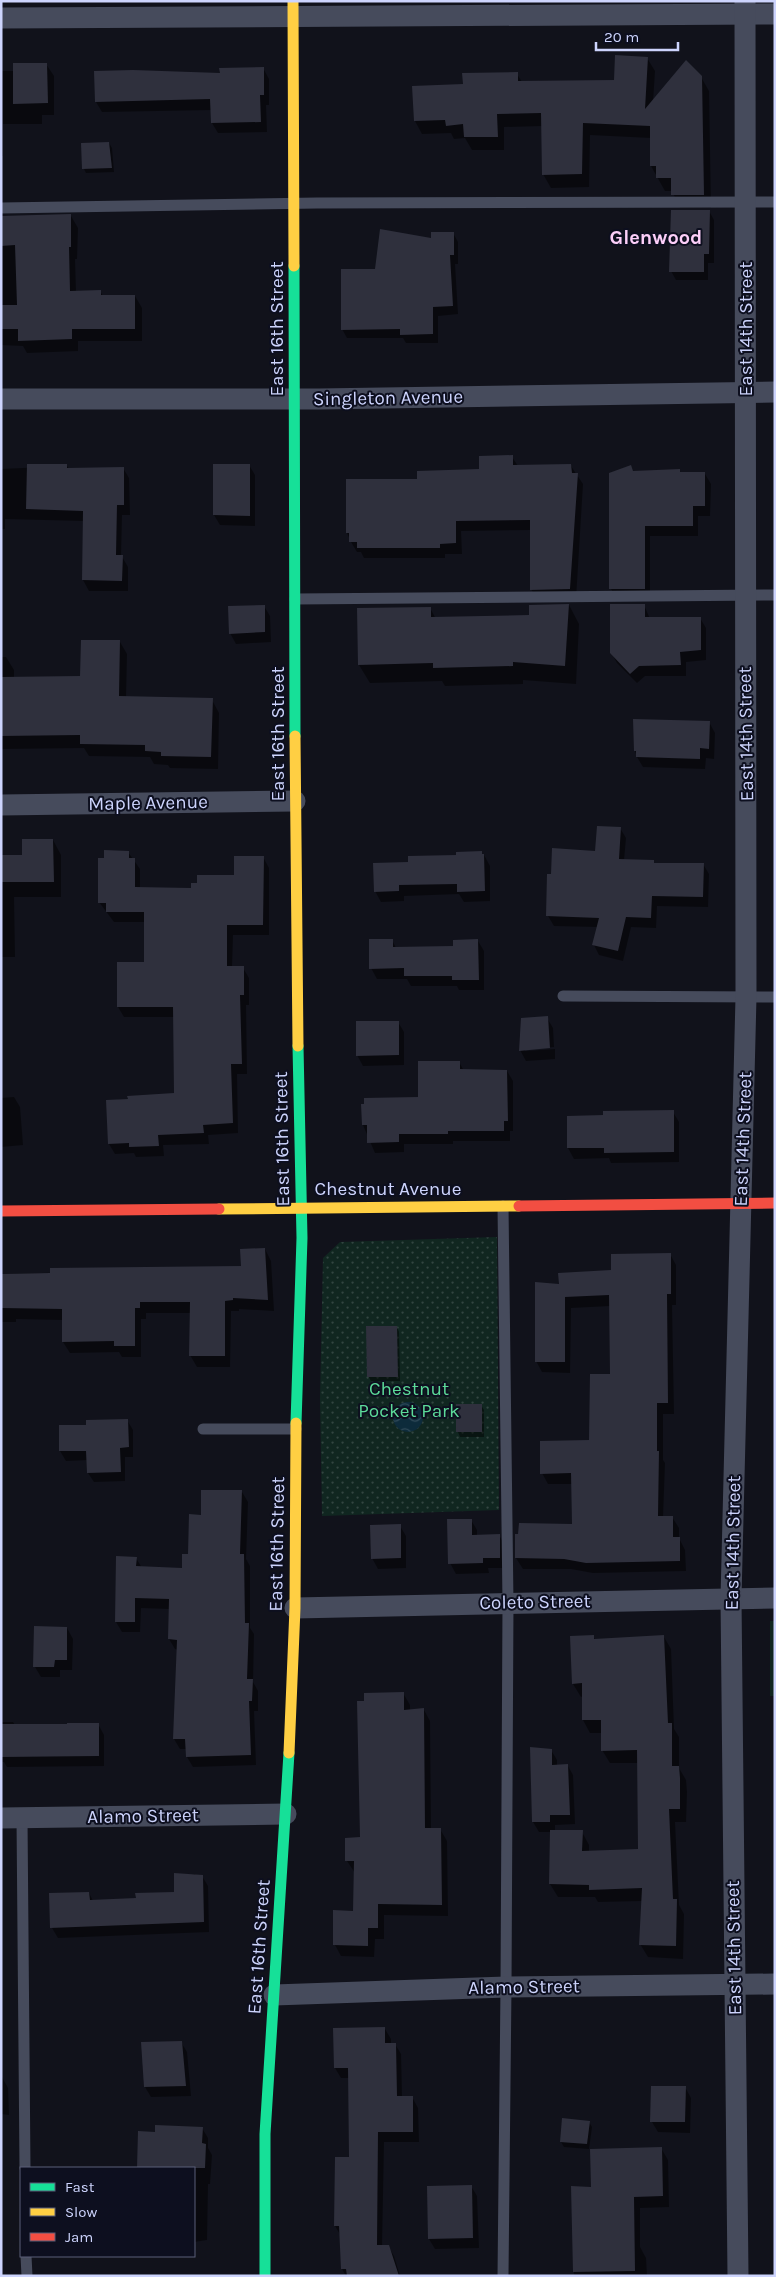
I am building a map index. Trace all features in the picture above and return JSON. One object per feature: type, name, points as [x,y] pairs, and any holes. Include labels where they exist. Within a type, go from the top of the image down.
[{"type":"street","points":[[1,18],[293,8],[745,8],[775,14]]},
{"type":"street","name":"East 16th Street","points":[[265,2276],[265,2134],[286,1814],[295,1608],[296,1429],[302,1238],[300,1207],[295,801],[293,8]]},
{"type":"street","name":"East 14th Street","points":[[738,2276],[731,1598],[746,997],[745,8]]},
{"type":"street","name":"Singleton Avenue","points":[[1,399],[294,399],[775,392]]},
{"type":"street","name":"Maple Avenue","points":[[1,805],[295,801]]},
{"type":"street","name":"Chestnut Avenue","points":[[1,1211],[775,1203]]},
{"type":"street","name":"Coleto Street","points":[[295,1608],[775,1598]]},
{"type":"street","name":"Alamo Street","points":[[11,1818],[286,1814]]},
{"type":"street","name":"Alamo Street","points":[[274,1995],[506,1987],[775,1984]]},
{"type":"lane","points":[[1,208],[294,204],[775,202]]},
{"type":"lane","points":[[295,599],[775,594]]},
{"type":"lane","points":[[563,996],[775,997]]},
{"type":"lane","points":[[503,1206],[508,1603],[503,2276]]},
{"type":"lane","points":[[203,1429],[296,1429]]},
{"type":"lane","points":[[11,1818],[26,2167]]},
{"type":"lane","points":[[26,2257],[27,2276]]},
{"type":"green space","name":"Chestnut Pocket Park","points":[[497,1237],[499,1510],[322,1516],[320,1399],[323,1258],[340,1242]]},
{"type":"green space","points":[[770,1621],[775,1621],[775,1696],[770,1696]]},
{"type":"water","points":[[408,1402],[419,1406],[423,1417],[419,1428],[408,1432],[397,1428],[393,1417],[397,1406]]},
{"type":"building","points":[[615,55],[648,57],[645,109],[686,60],[702,76],[704,195],[671,195],[671,178],[656,178],[656,166],[650,166],[650,126],[583,123],[582,174],[542,175],[541,113],[497,114],[498,137],[464,137],[463,124],[446,126],[445,120],[414,121],[412,86],[463,84],[462,73],[518,72],[518,81],[614,80]]},
{"type":"building","points":[[13,63],[47,63],[48,103],[13,104]]},
{"type":"building","points":[[264,67],[264,95],[260,95],[261,122],[211,123],[210,99],[95,102],[94,71],[133,70],[220,73],[219,68]]},
{"type":"building","points":[[109,142],[112,168],[82,169],[81,143]]},
{"type":"building","points":[[671,210],[710,210],[709,254],[704,254],[704,272],[669,272]]},
{"type":"building","points":[[71,214],[71,247],[69,247],[70,291],[101,290],[101,295],[135,295],[135,329],[72,329],[72,339],[18,341],[18,329],[1,329],[1,305],[17,305],[15,245],[1,246],[1,216]]},
{"type":"building","points":[[380,229],[431,238],[431,232],[454,232],[454,255],[450,255],[453,306],[433,307],[433,334],[400,335],[400,329],[341,330],[341,269],[375,269]]},
{"type":"building","points":[[513,455],[513,465],[571,464],[572,473],[578,473],[570,589],[530,590],[530,520],[456,521],[456,543],[440,544],[440,548],[357,548],[357,542],[349,542],[349,533],[346,533],[346,479],[417,479],[417,471],[479,469],[479,456]]},
{"type":"building","points":[[27,464],[67,464],[67,468],[124,467],[124,505],[117,505],[116,555],[123,555],[122,581],[82,580],[83,511],[26,509]]},
{"type":"building","points":[[213,464],[250,464],[250,516],[213,515]]},
{"type":"building","points":[[631,465],[633,471],[680,469],[680,472],[705,472],[705,506],[693,506],[693,526],[645,526],[645,589],[609,589],[609,473]]},
{"type":"building","points":[[569,604],[565,666],[513,662],[513,666],[433,668],[433,663],[358,665],[357,608],[431,607],[431,617],[529,615],[529,605]]},
{"type":"building","points":[[610,604],[645,604],[645,617],[701,617],[701,650],[680,652],[681,665],[639,666],[630,674],[610,653]]},
{"type":"building","points":[[265,605],[265,632],[229,634],[228,606]]},
{"type":"building","points":[[81,640],[120,640],[119,696],[213,698],[211,757],[161,756],[161,752],[145,751],[145,745],[80,744],[80,735],[1,736],[1,677],[80,676]]},
{"type":"building","points":[[633,719],[710,721],[709,749],[700,748],[700,759],[636,757],[636,751],[634,751]]},
{"type":"building","points":[[597,826],[621,827],[619,859],[654,860],[654,863],[704,863],[703,897],[652,896],[651,918],[626,917],[618,951],[592,945],[599,918],[546,916],[547,874],[551,874],[552,848],[595,851]]},
{"type":"building","points":[[22,839],[53,839],[54,882],[1,882],[1,855],[22,855]]},
{"type":"building","points":[[104,850],[129,851],[129,858],[135,858],[135,887],[191,888],[191,883],[197,883],[197,875],[234,875],[234,856],[264,856],[263,925],[227,925],[227,966],[244,966],[244,995],[240,995],[242,1064],[231,1064],[233,1123],[203,1125],[204,1133],[158,1135],[159,1146],[129,1147],[129,1143],[108,1144],[106,1100],[128,1099],[127,1096],[174,1093],[173,1007],[117,1007],[117,962],[144,962],[144,912],[106,912],[106,903],[98,903],[98,858],[104,858]]},
{"type":"building","points":[[482,851],[482,854],[484,854],[485,891],[457,892],[457,884],[399,885],[399,891],[374,892],[373,863],[408,862],[408,856],[456,855],[456,852]]},
{"type":"building","points":[[369,939],[393,939],[393,947],[453,946],[453,940],[478,939],[479,980],[452,980],[452,976],[404,976],[404,968],[369,969]]},
{"type":"building","points":[[548,1016],[550,1048],[519,1051],[521,1018]]},
{"type":"building","points":[[356,1021],[399,1021],[399,1055],[356,1056]]},
{"type":"building","points":[[418,1061],[460,1061],[460,1069],[507,1070],[508,1121],[504,1121],[504,1131],[448,1131],[448,1134],[399,1134],[399,1142],[367,1143],[367,1125],[362,1125],[361,1104],[364,1104],[364,1098],[418,1097]]},
{"type":"building","points":[[674,1110],[674,1152],[604,1153],[604,1148],[567,1148],[567,1116],[603,1115],[603,1111]]},
{"type":"building","points":[[265,1248],[268,1300],[233,1298],[233,1300],[225,1301],[225,1356],[189,1356],[190,1302],[140,1302],[140,1308],[135,1308],[135,1346],[114,1346],[114,1341],[62,1342],[62,1309],[1,1308],[1,1274],[50,1273],[50,1268],[241,1266],[240,1249]]},
{"type":"building","points":[[671,1253],[671,1294],[667,1294],[668,1403],[657,1403],[657,1451],[659,1451],[658,1516],[673,1516],[673,1537],[680,1537],[680,1561],[586,1563],[564,1559],[515,1558],[515,1534],[518,1534],[519,1523],[572,1524],[571,1473],[540,1474],[540,1441],[589,1440],[590,1374],[610,1374],[609,1295],[565,1297],[565,1362],[535,1362],[535,1282],[559,1284],[558,1273],[611,1270],[611,1254]]},
{"type":"building","points":[[366,1326],[397,1326],[398,1377],[367,1377]]},
{"type":"building","points":[[456,1404],[482,1404],[482,1432],[456,1432]]},
{"type":"building","points":[[128,1419],[129,1447],[120,1448],[121,1472],[87,1473],[86,1451],[59,1451],[59,1425],[86,1425],[86,1420]]},
{"type":"building","points":[[201,1490],[242,1490],[240,1554],[244,1554],[245,1623],[249,1623],[247,1679],[253,1679],[252,1701],[249,1701],[251,1755],[186,1757],[185,1739],[173,1739],[177,1640],[168,1639],[169,1599],[135,1598],[135,1622],[115,1622],[116,1556],[137,1557],[136,1566],[182,1568],[182,1554],[188,1554],[189,1514],[201,1515]]},
{"type":"building","points":[[447,1519],[472,1519],[472,1535],[500,1534],[500,1558],[483,1558],[483,1563],[448,1564]]},
{"type":"building","points":[[401,1524],[401,1558],[371,1559],[370,1525]]},
{"type":"building","points":[[34,1626],[67,1627],[67,1660],[55,1660],[54,1667],[33,1667]]},
{"type":"building","points":[[594,1635],[594,1639],[664,1635],[668,1723],[672,1723],[672,1766],[679,1766],[680,1778],[680,1809],[669,1809],[673,1899],[677,1899],[676,1946],[639,1945],[642,1888],[589,1890],[589,1885],[549,1884],[550,1830],[583,1830],[582,1851],[638,1849],[637,1750],[601,1751],[601,1720],[582,1720],[582,1683],[572,1684],[570,1636]]},
{"type":"building","points":[[404,1692],[404,1710],[424,1708],[425,1828],[441,1828],[442,1905],[378,1904],[378,1928],[368,1928],[368,1946],[333,1945],[333,1910],[353,1911],[354,1861],[345,1861],[345,1838],[360,1837],[357,1701],[364,1701],[364,1693]]},
{"type":"building","points":[[99,1723],[99,1756],[1,1757],[1,1724]]},
{"type":"building","points":[[530,1747],[552,1749],[552,1765],[568,1764],[570,1815],[550,1815],[550,1822],[532,1822]]},
{"type":"building","points":[[174,1873],[203,1875],[204,1922],[50,1928],[49,1893],[89,1892],[90,1900],[136,1898],[135,1893],[174,1892]]},
{"type":"building","points":[[385,2027],[385,2043],[396,2043],[397,2096],[413,2096],[413,2132],[378,2132],[377,2245],[389,2245],[399,2276],[347,2276],[346,2269],[341,2269],[339,2226],[334,2226],[335,2157],[349,2157],[348,2068],[334,2068],[333,2028]]},
{"type":"building","points":[[182,2041],[186,2086],[144,2087],[141,2042]]},
{"type":"building","points":[[651,2086],[686,2086],[685,2122],[650,2122]]},
{"type":"building","points":[[562,2118],[590,2121],[587,2144],[560,2142]]},
{"type":"building","points":[[155,2125],[203,2127],[202,2143],[206,2144],[205,2168],[137,2167],[138,2131],[155,2132]]},
{"type":"building","points":[[662,2147],[663,2196],[634,2197],[635,2271],[573,2272],[571,2186],[591,2187],[590,2149]]},
{"type":"building","points":[[472,2185],[473,2238],[428,2239],[427,2186]]},
{"type":"traffic: fast","points":[[294,266],[295,736]]},
{"type":"traffic: fast","points":[[296,1423],[302,1238],[298,1046]]},
{"type":"traffic: fast","points":[[265,2276],[265,2134],[289,1753]]},
{"type":"traffic: slow","points":[[293,1],[294,266]]},
{"type":"traffic: slow","points":[[295,736],[298,1046]]},
{"type":"traffic: slow","points":[[219,1209],[519,1206]]},
{"type":"traffic: slow","points":[[289,1753],[295,1608],[296,1423]]},
{"type":"traffic: jam","points":[[519,1206],[775,1203]]},
{"type":"traffic: jam","points":[[1,1211],[219,1209]]},
{"type":"district","name":"Glenwood","points":[[656,237]]}]
